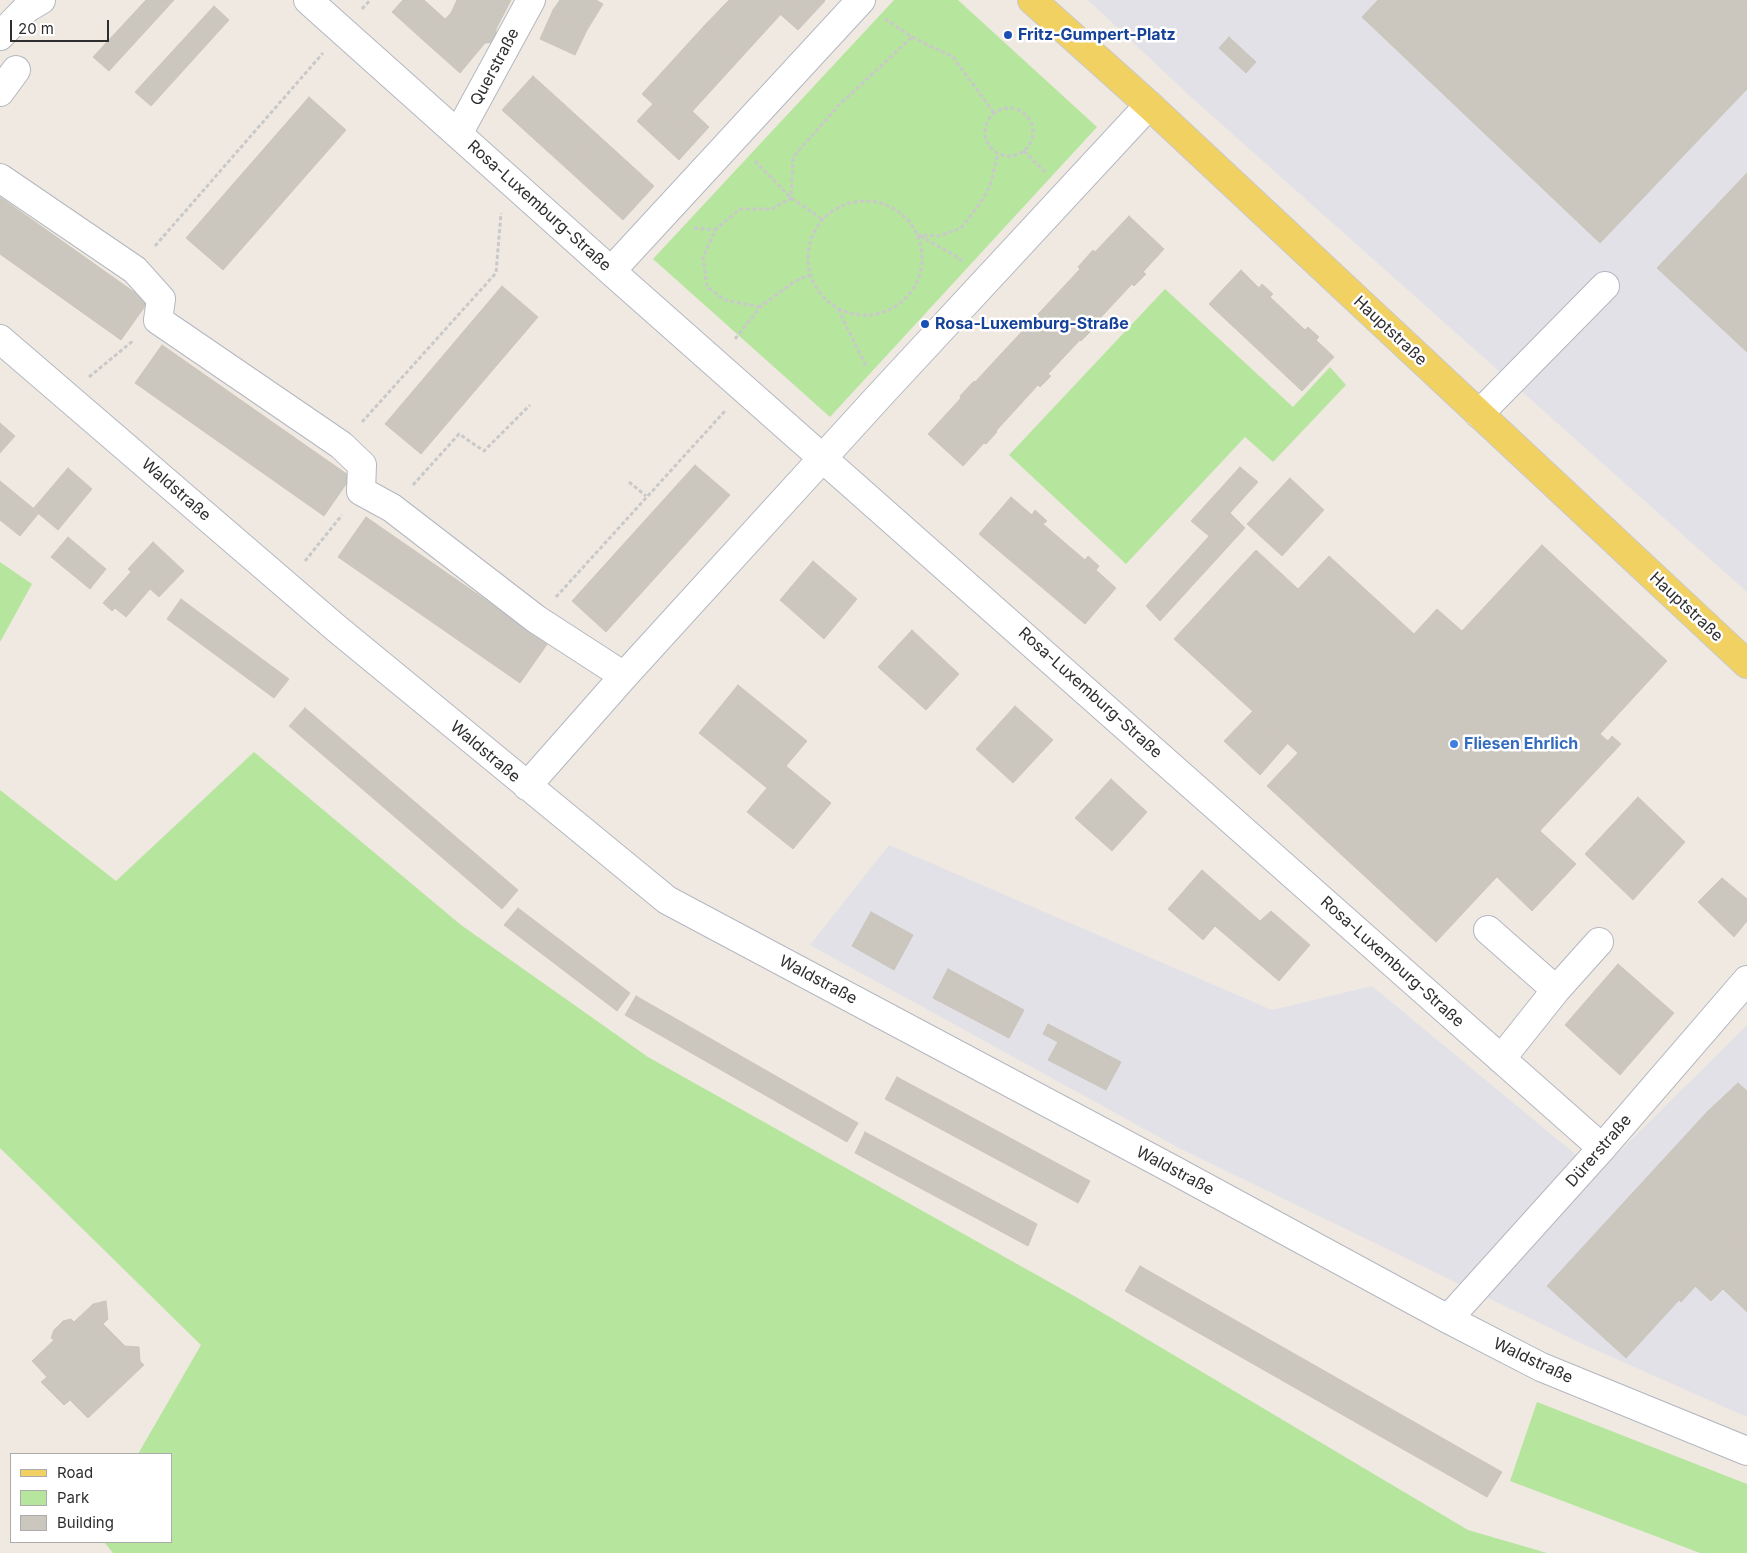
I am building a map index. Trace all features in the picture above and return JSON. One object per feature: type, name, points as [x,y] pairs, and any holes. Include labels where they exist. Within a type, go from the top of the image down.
[{"type":"main road","name":"Hauptstraße","points":[[1032,0],[1149,105],[1747,664]]},
{"type":"street","points":[[0,36],[26,10],[41,0]]},
{"type":"street","name":"Rosa-Luxemburg-Straße","points":[[308,0],[1602,1148]]},
{"type":"street","name":"Querstraße","points":[[458,134],[531,0]]},
{"type":"street","points":[[612,271],[861,1]]},
{"type":"street","points":[[0,92],[16,70]]},
{"type":"street","points":[[527,786],[624,676],[881,394],[1149,105]]},
{"type":"street","points":[[0,178],[134,270],[160,299],[158,320],[341,445],[362,465],[361,491],[392,508],[536,619],[624,676]]},
{"type":"street","points":[[1479,414],[1606,286]]},
{"type":"street","name":"Waldstraße","points":[[0,338],[286,585],[666,900],[1541,1367],[1747,1451]]},
{"type":"street","points":[[1488,930],[1556,990]]},
{"type":"street","points":[[1500,1059],[1556,990],[1599,942]]},
{"type":"street","name":"Dürerstraße","points":[[1448,1319],[1602,1148],[1747,980]]},
{"type":"path","points":[[861,1],[912,37],[953,57],[994,113]]},
{"type":"path","points":[[134,270],[342,31]]},
{"type":"path","points":[[791,198],[793,157],[839,105],[912,37]]},
{"type":"path","points":[[1006,108],[1021,111],[1031,122],[1033,137],[1026,150],[1010,157],[998,154],[989,146],[985,138],[984,130],[987,122],[994,113],[1006,108]]},
{"type":"path","points":[[733,139],[791,198],[822,219]]},
{"type":"path","points":[[917,235],[940,236],[961,228],[979,205],[990,186],[998,154]]},
{"type":"path","points":[[341,445],[496,273],[503,174]]},
{"type":"path","points":[[760,307],[725,300],[707,287],[703,258],[715,230],[740,208],[772,208],[791,198]]},
{"type":"path","points":[[857,201],[877,202],[896,210],[910,223],[922,248],[922,266],[916,284],[906,298],[891,310],[873,315],[855,314],[838,308],[826,300],[816,289],[810,275],[808,255],[812,236],[822,219],[838,207],[857,201]]},
{"type":"path","points":[[917,235],[954,255],[987,281]]},
{"type":"path","points":[[716,363],[760,307],[795,281],[810,275]]},
{"type":"path","points":[[838,308],[881,394]]},
{"type":"path","points":[[66,396],[158,320]]},
{"type":"path","points":[[536,619],[646,496],[746,389]]},
{"type":"path","points":[[392,508],[459,434],[484,452],[530,405]]},
{"type":"path","points":[[629,482],[646,496]]},
{"type":"path","points":[[286,585],[361,491]]},
{"type":"shaded area","points":[[1088,0],[1747,0],[1747,592],[1191,97]]},
{"type":"shaded area","points":[[889,845],[1272,1010],[1372,986],[1598,1173],[1747,1025],[1747,1417],[1589,1347],[1179,1148],[810,945]]},
{"type":"green space","points":[[894,0],[958,0],[1097,127],[830,417],[653,259]]},
{"type":"green space","points":[[1165,289],[1293,407],[1330,367],[1346,385],[1273,462],[1245,437],[1126,564],[1009,455]]},
{"type":"green space","points":[[0,562],[32,584],[0,642]]},
{"type":"green space","points":[[254,752],[461,925],[648,1057],[1076,1297],[1468,1530],[1547,1553],[113,1553],[105,1543],[172,1543],[172,1453],[139,1453],[201,1345],[0,1148],[0,790],[116,881]]},
{"type":"green space","points":[[1537,1402],[1747,1484],[1747,1553],[1700,1553],[1510,1481]]},
{"type":"building","points":[[146,0],[174,0],[109,71],[93,57]]},
{"type":"building","points":[[403,0],[424,0],[445,19],[424,41],[392,12]]},
{"type":"building","points":[[457,0],[511,0],[496,29],[496,42],[485,43],[460,73],[424,41],[451,13]]},
{"type":"building","points":[[560,0],[596,0],[603,4],[587,30],[553,10]]},
{"type":"building","points":[[729,0],[788,0],[791,3],[740,59],[704,26]]},
{"type":"building","points":[[788,0],[825,1],[798,30],[780,14],[791,3]]},
{"type":"building","points":[[1378,0],[1747,0],[1747,89],[1600,243],[1362,17]]},
{"type":"building","points":[[214,6],[229,20],[151,106],[135,92]]},
{"type":"building","points":[[553,10],[587,30],[575,55],[540,39]]},
{"type":"building","points":[[704,26],[740,59],[678,127],[642,94]]},
{"type":"building","points":[[1229,37],[1256,62],[1246,73],[1219,48]]},
{"type":"building","points":[[533,76],[598,135],[567,169],[502,110]]},
{"type":"building","points":[[309,97],[346,130],[223,270],[186,238]]},
{"type":"building","points":[[653,104],[678,127],[692,111],[709,127],[679,160],[637,121]]},
{"type":"building","points":[[598,135],[654,186],[623,220],[567,169]]},
{"type":"building","points":[[1747,173],[1747,352],[1657,268]]},
{"type":"building","points":[[0,197],[148,302],[121,340],[0,254]]},
{"type":"building","points":[[1129,216],[1164,249],[1143,272],[1146,274],[1134,286],[1132,284],[1090,329],[1092,330],[1048,374],[1051,376],[1040,387],[1038,385],[986,444],[984,443],[963,466],[928,434],[961,398],[960,396],[1080,269],[1078,267],[1093,250],[1095,252]]},
{"type":"building","points":[[1241,270],[1259,288],[1262,284],[1273,294],[1270,297],[1305,330],[1308,327],[1319,337],[1316,340],[1334,357],[1302,391],[1209,304]]},
{"type":"building","points":[[502,286],[538,317],[421,454],[385,424]]},
{"type":"building","points":[[162,345],[351,477],[324,516],[135,383]]},
{"type":"building","points":[[0,423],[15,436],[0,453]]},
{"type":"building","points":[[695,465],[730,495],[606,632],[572,601]]},
{"type":"building","points":[[1240,467],[1258,482],[1209,536],[1191,521]]},
{"type":"building","points":[[68,468],[92,489],[58,530],[33,509]]},
{"type":"building","points":[[1290,478],[1324,510],[1282,556],[1247,524]]},
{"type":"building","points":[[0,481],[39,513],[20,536],[0,520]]},
{"type":"building","points":[[1011,497],[1032,515],[1035,510],[1047,521],[1043,524],[1085,560],[1088,556],[1099,566],[1096,570],[1116,588],[1085,624],[979,534]]},
{"type":"building","points":[[1230,513],[1245,528],[1160,621],[1146,606]]},
{"type":"building","points":[[366,517],[548,643],[520,683],[338,557]]},
{"type":"building","points":[[68,537],[106,569],[90,589],[51,557]]},
{"type":"building","points":[[153,542],[184,571],[159,597],[128,569]]},
{"type":"building","name":"Fliesen Ehrlich","points":[[1542,545],[1667,661],[1600,734],[1608,741],[1612,736],[1621,744],[1436,942],[1267,786],[1298,753],[1174,639],[1256,550],[1298,589],[1329,556],[1414,634],[1437,609],[1462,631]]},
{"type":"building","points":[[813,561],[857,599],[824,639],[780,600]]},
{"type":"building","points":[[131,572],[150,589],[126,617],[115,608],[112,611],[103,603]]},
{"type":"building","points":[[181,599],[289,679],[274,698],[167,619]]},
{"type":"building","points":[[912,630],[959,674],[926,710],[878,667]]},
{"type":"building","points":[[738,685],[807,741],[786,766],[831,803],[793,849],[747,812],[767,788],[699,733]]},
{"type":"building","points":[[1015,706],[1053,740],[1013,783],[976,749]]},
{"type":"building","points":[[305,708],[518,890],[502,909],[289,726]]},
{"type":"building","points":[[1253,711],[1288,743],[1260,775],[1224,741]]},
{"type":"building","points":[[1111,779],[1147,812],[1112,851],[1075,818]]},
{"type":"building","points":[[1638,797],[1685,842],[1633,900],[1585,854]]},
{"type":"building","points":[[1540,831],[1576,864],[1532,911],[1497,877]]},
{"type":"building","points":[[1202,870],[1260,921],[1271,911],[1310,945],[1279,981],[1215,926],[1203,940],[1168,909]]},
{"type":"building","points":[[1722,878],[1747,899],[1747,921],[1734,937],[1698,902]]},
{"type":"building","points":[[518,908],[630,993],[617,1011],[504,925]]},
{"type":"building","points":[[871,912],[913,935],[894,970],[852,946]]},
{"type":"building","points":[[1618,964],[1674,1013],[1620,1075],[1565,1025]]},
{"type":"building","points":[[948,969],[987,990],[971,1018],[933,998]]},
{"type":"building","points":[[987,990],[1024,1010],[1009,1038],[971,1018]]},
{"type":"building","points":[[636,996],[858,1123],[847,1142],[625,1015]]},
{"type":"building","points":[[1048,1024],[1121,1062],[1106,1090],[1048,1060],[1058,1042],[1043,1034]]},
{"type":"building","points":[[897,1077],[1090,1181],[1078,1203],[885,1099]]},
{"type":"building","points":[[1738,1083],[1747,1091],[1747,1148],[1707,1112]]},
{"type":"building","points":[[1707,1112],[1747,1148],[1747,1230],[1626,1358],[1547,1286]]},
{"type":"building","points":[[865,1132],[1037,1224],[1028,1246],[855,1153]]},
{"type":"building","points":[[1747,1230],[1747,1312],[1723,1289],[1711,1301],[1695,1286]]},
{"type":"building","points":[[1140,1266],[1502,1472],[1487,1497],[1125,1291]]},
{"type":"building","points":[[106,1301],[108,1319],[103,1324],[125,1346],[139,1347],[140,1361],[144,1365],[88,1418],[70,1400],[64,1405],[41,1382],[47,1377],[32,1361],[54,1340],[51,1338],[54,1330],[63,1321],[71,1319],[74,1322],[93,1304]]},
{"type":"place","name":"Fritz-Gumpert-Platz","points":[[1008,35]]},
{"type":"place","name":"Rosa-Luxemburg-Straße","points":[[925,324]]},
{"type":"place","name":"Fliesen Ehrlich","points":[[1454,744]]}]
